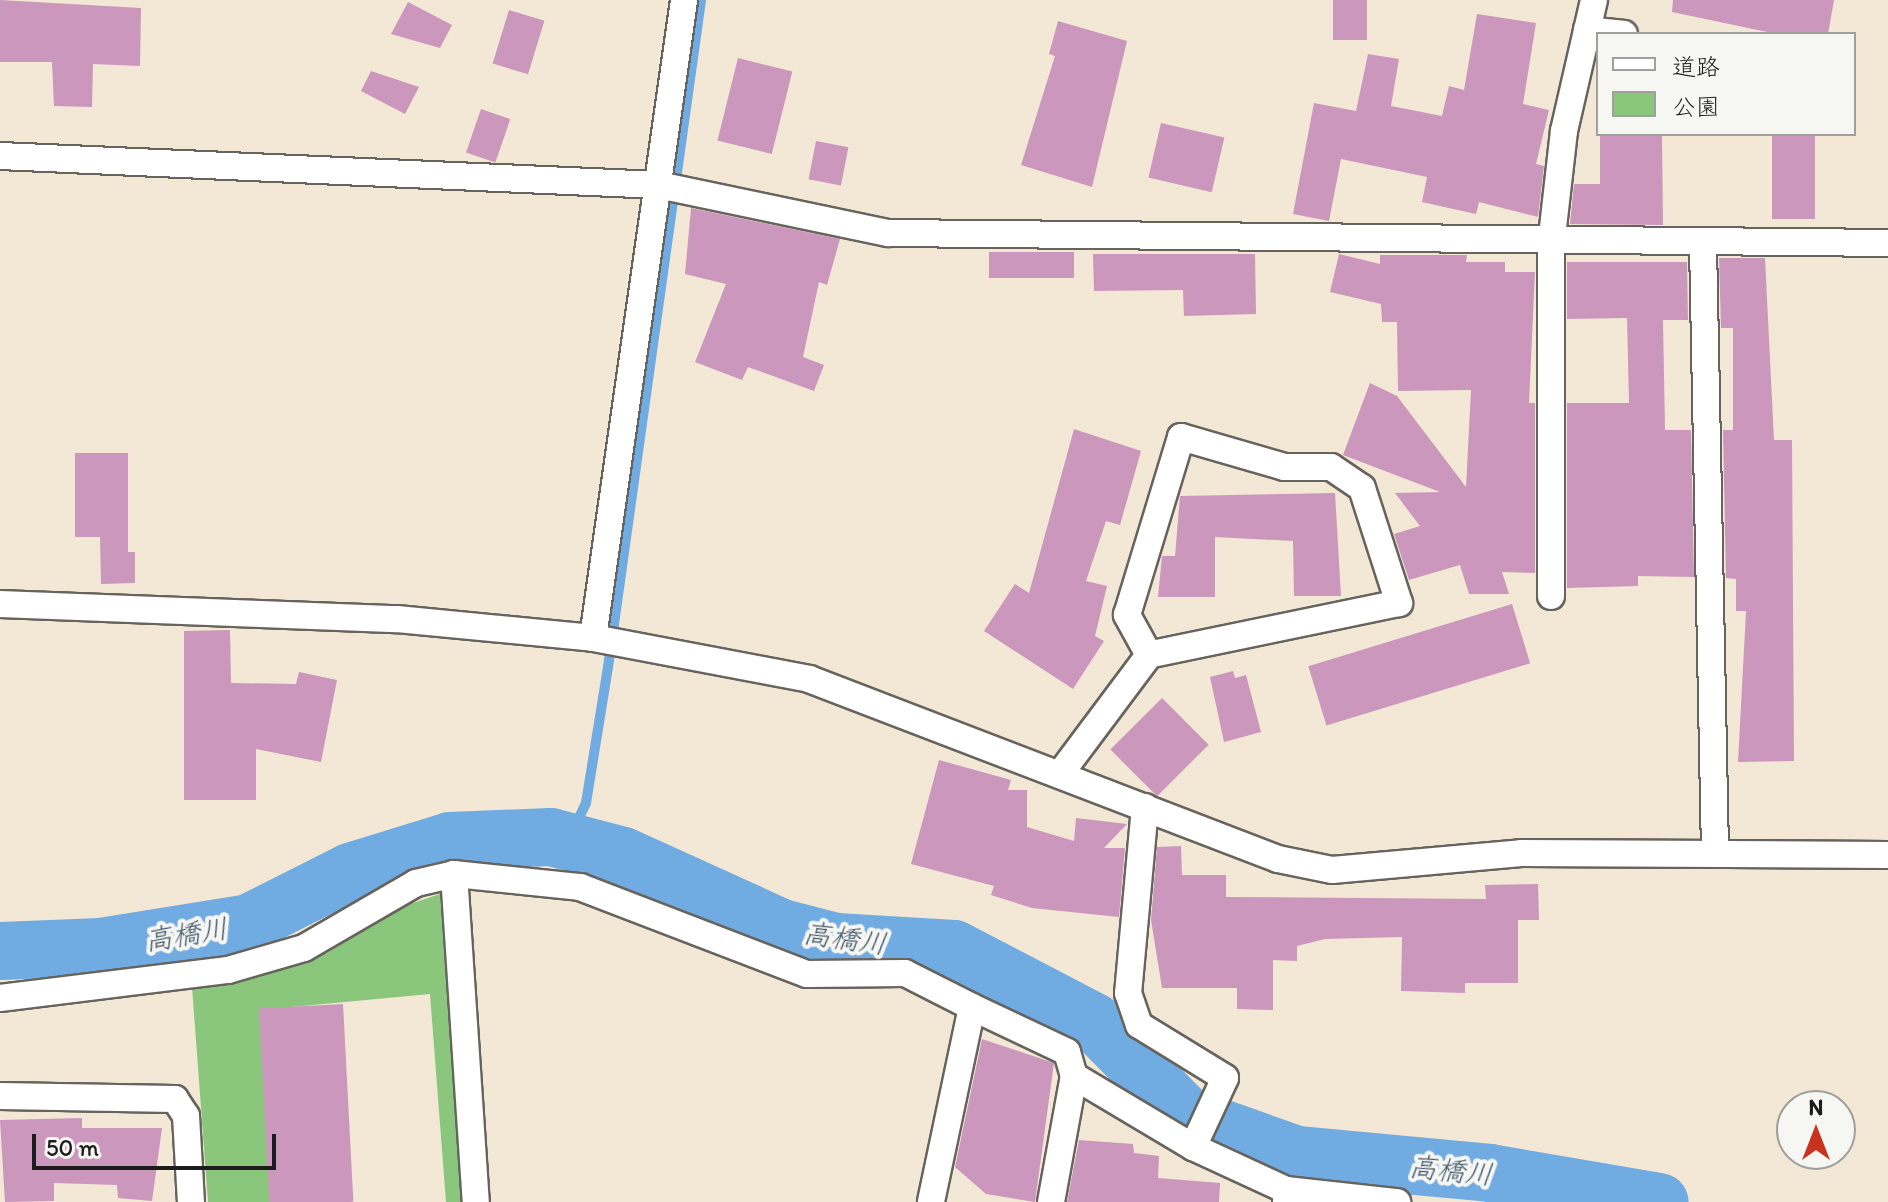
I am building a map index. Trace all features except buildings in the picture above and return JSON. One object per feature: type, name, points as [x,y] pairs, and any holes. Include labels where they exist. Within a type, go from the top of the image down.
[{"type":"street","points":[[593,638],[684,0]]},
{"type":"street","points":[[1551,596],[1551,245],[1564,131],[1594,0]]},
{"type":"street","points":[[1587,30],[1606,32]]},
{"type":"street","points":[[0,156],[658,185],[888,233],[1551,245],[1888,243]]},
{"type":"street","points":[[1703,244],[1715,854]]},
{"type":"street","points":[[1060,774],[1149,655],[1399,603],[1362,488],[1331,467],[1284,467],[1181,437],[1127,615],[1149,655]]},
{"type":"street","points":[[0,604],[397,619],[593,638],[809,679],[1278,859],[1332,870],[1521,853],[1888,855]]},
{"type":"street","points":[[1145,807],[1128,993],[1139,1025],[1225,1078],[1193,1147]]},
{"type":"street","points":[[0,998],[228,970],[304,948],[378,902],[454,874],[580,887],[807,974],[905,973],[1067,1052],[1074,1076],[1051,1202]]},
{"type":"street","points":[[454,874],[476,1202]]},
{"type":"street","points":[[931,1202],[972,1007]]},
{"type":"street","points":[[1074,1076],[1193,1147],[1286,1196],[1397,1202]]},
{"type":"street","points":[[0,1096],[175,1099],[186,1116],[191,1202]]},
{"type":"green space","points":[[440,894],[462,1202],[446,1202],[430,994],[260,1010],[271,1202],[208,1202],[192,987],[327,953],[398,908]]},
{"type":"waterway","points":[[568,841],[586,803],[608,667],[701,0]]},
{"type":"waterway","name":"高橋川","points":[[0,951],[101,947],[249,923],[350,872],[450,841],[551,837],[623,856],[782,928],[836,942],[954,949],[1094,1022],[1187,1116],[1297,1155],[1490,1173],[1660,1202]]}]
